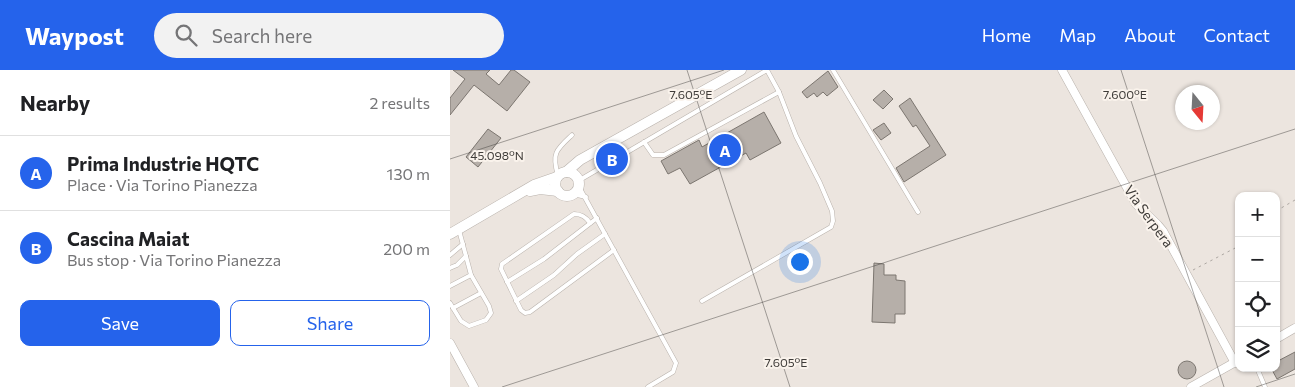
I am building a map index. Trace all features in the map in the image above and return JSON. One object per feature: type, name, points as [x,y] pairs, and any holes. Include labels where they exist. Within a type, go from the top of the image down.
[{"type":"main road","points":[[454,232],[534,185],[561,174],[588,156],[741,70]]},
{"type":"main road","points":[[526,191],[540,189],[558,191],[565,195],[577,185],[579,173],[588,156]]},
{"type":"main road","points":[[561,174],[573,174],[577,185]]},
{"type":"main road","points":[[558,191],[555,184],[561,174]]},
{"type":"street","name":"Via Serpera","points":[[1062,70],[1136,204],[1163,231],[1235,358]]},
{"type":"street","points":[[1280,337],[1295,328]]},
{"type":"street","points":[[450,343],[474,387]]},
{"type":"street","points":[[1191,387],[1235,362]]},
{"type":"lane","points":[[577,185],[644,142],[767,70],[779,92],[796,136],[832,210],[833,221],[831,227],[702,301]]},
{"type":"lane","points":[[833,70],[918,212]]},
{"type":"lane","points":[[644,142],[653,155],[664,155],[779,92]]},
{"type":"lane","points":[[561,174],[555,164],[555,154],[559,147],[572,135]]},
{"type":"lane","points":[[577,185],[586,197],[676,363],[673,372],[648,387]]},
{"type":"lane","points":[[577,185],[586,197]]},
{"type":"lane","points":[[590,223],[580,214],[574,214],[502,264],[501,269],[521,310],[525,313],[530,312],[614,250]]},
{"type":"lane","points":[[507,282],[544,259],[597,218]]},
{"type":"lane","points":[[450,303],[460,321],[469,326],[486,320],[491,314],[490,306],[471,275],[463,244],[454,232]]},
{"type":"lane","points":[[516,301],[554,275],[577,254],[605,234]]},
{"type":"lane","points":[[450,255],[463,244]]},
{"type":"lane","points":[[450,268],[457,265],[466,256]]},
{"type":"lane","points":[[450,286],[471,275]]},
{"type":"lane","points":[[453,308],[481,292]]},
{"type":"lane","points":[[1259,372],[1265,387]]},
{"type":"path","points":[[1280,209],[1295,200]]},
{"type":"path","points":[[1186,273],[1235,248]]},
{"type":"building","points":[[453,70],[490,70],[486,74],[499,85],[511,70],[514,70],[530,82],[507,111],[474,85],[450,115],[450,98],[465,79]]},
{"type":"building","points":[[828,71],[838,87],[827,96],[823,92],[817,97],[814,93],[807,98],[802,92]]},
{"type":"building","points":[[884,90],[893,99],[883,109],[873,100]]},
{"type":"building","points":[[910,98],[946,155],[904,182],[896,168],[930,146],[916,125],[913,127],[899,106]]},
{"type":"building","points":[[764,112],[781,143],[750,160],[746,153],[690,184],[680,168],[668,174],[661,161],[699,140],[702,147]]},
{"type":"building","points":[[884,123],[891,133],[881,140],[873,130]]},
{"type":"building","points":[[488,129],[501,138],[478,167],[466,157]]},
{"type":"building","points":[[874,263],[884,264],[884,275],[896,275],[896,280],[905,281],[905,314],[895,314],[895,323],[872,322]]},
{"type":"building","points":[[1295,352],[1295,369],[1277,379],[1273,372],[1280,372],[1280,360]]},
{"type":"building","points":[[1187,361],[1193,364],[1196,370],[1193,376],[1187,379],[1181,376],[1178,370],[1181,364]]},
{"type":"place","name":"Prima Industrie HQTC","points":[[725,150]]},
{"type":"place","name":"Cascina Maiat","points":[[612,159]]}]
